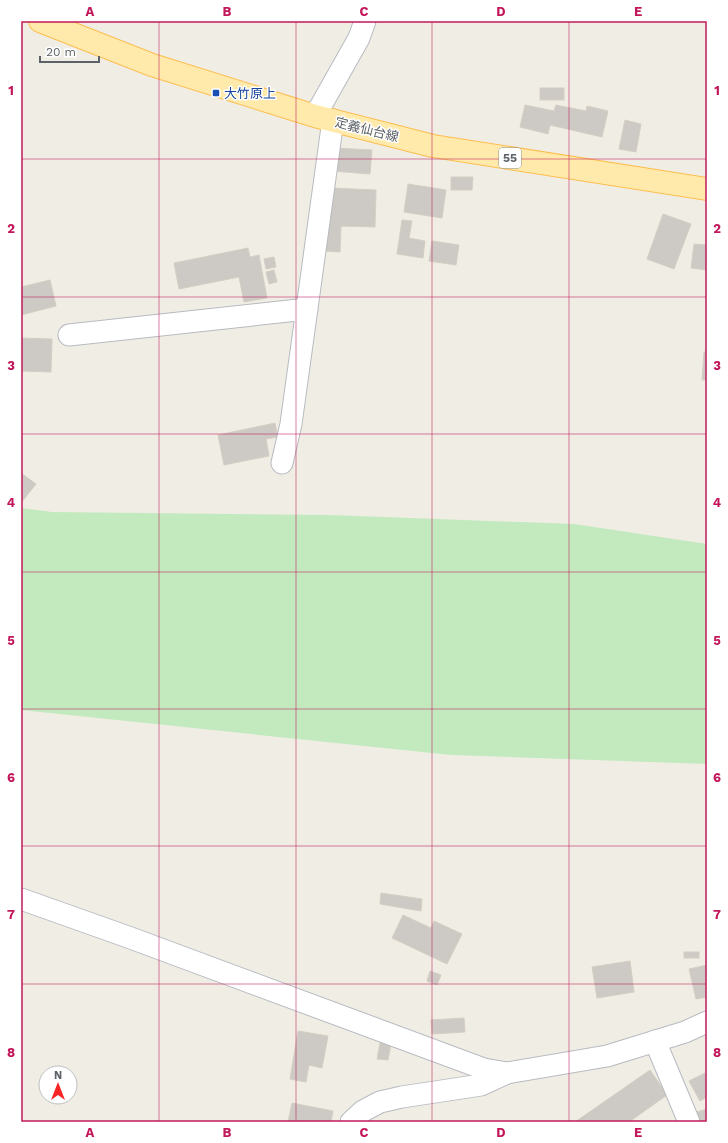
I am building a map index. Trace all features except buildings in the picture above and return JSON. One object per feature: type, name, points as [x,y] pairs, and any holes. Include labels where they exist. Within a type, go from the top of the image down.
[{"type":"main road","name":"定義仙台線","points":[[40,21],[152,65],[324,118],[433,146],[707,189]]},
{"type":"street","points":[[282,463],[291,424],[307,309],[324,118],[365,21]]},
{"type":"street","points":[[69,335],[307,309]]},
{"type":"street","points":[[21,899],[128,937],[484,1069],[507,1073]]},
{"type":"street","points":[[351,1122],[363,1111],[380,1102],[402,1097],[480,1085],[507,1073],[607,1056],[685,1032],[707,1022]]},
{"type":"street","points":[[655,1041],[689,1122]]},
{"type":"green space","points":[[21,508],[52,512],[331,515],[574,524],[707,544],[707,764],[451,755],[21,710]]},
{"type":"place","name":"大竹原上","points":[[216,93]]}]
